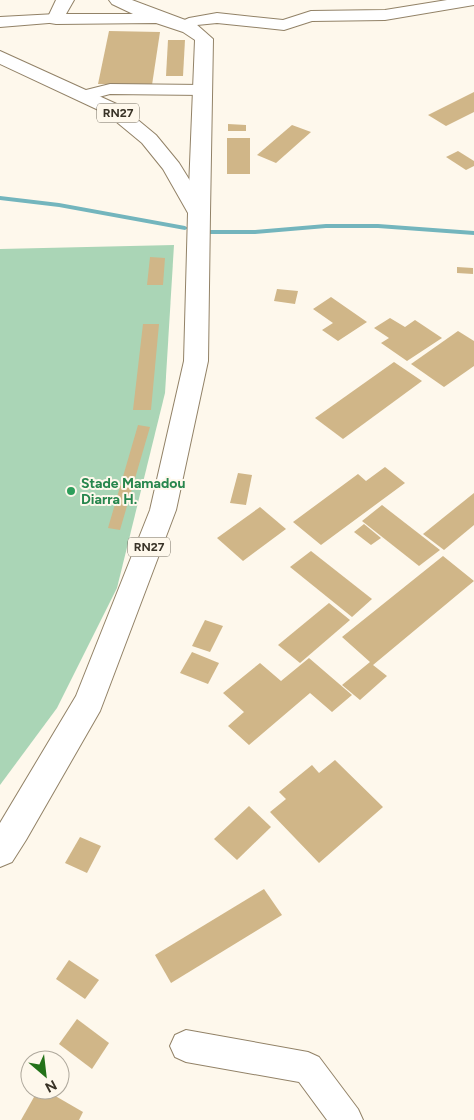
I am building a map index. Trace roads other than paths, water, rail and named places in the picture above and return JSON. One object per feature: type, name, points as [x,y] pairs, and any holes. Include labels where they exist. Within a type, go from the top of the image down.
[{"type":"main road","points":[[65,0],[56,20],[192,18],[195,30],[204,39],[199,214]]},
{"type":"main road","points":[[118,0],[161,19]]},
{"type":"main road","name":"RN27","points":[[0,57],[114,110],[149,140],[172,167],[199,214],[196,361],[163,510],[89,702],[0,851]]},
{"type":"street","points":[[192,18],[217,18],[284,25],[311,16],[385,15],[474,0]]},
{"type":"street","points":[[0,22],[56,20]]},
{"type":"street","points":[[84,96],[110,89],[202,90]]},
{"type":"street","points":[[186,1046],[308,1068],[347,1120]]},
{"type":"waterway","points":[[0,198],[59,205],[185,228]]},
{"type":"waterway","points":[[210,232],[255,232],[326,226],[378,226],[474,233]]},
{"type":"place","name":"Stade Mamadou Diarra H.","points":[[71,491]]}]
